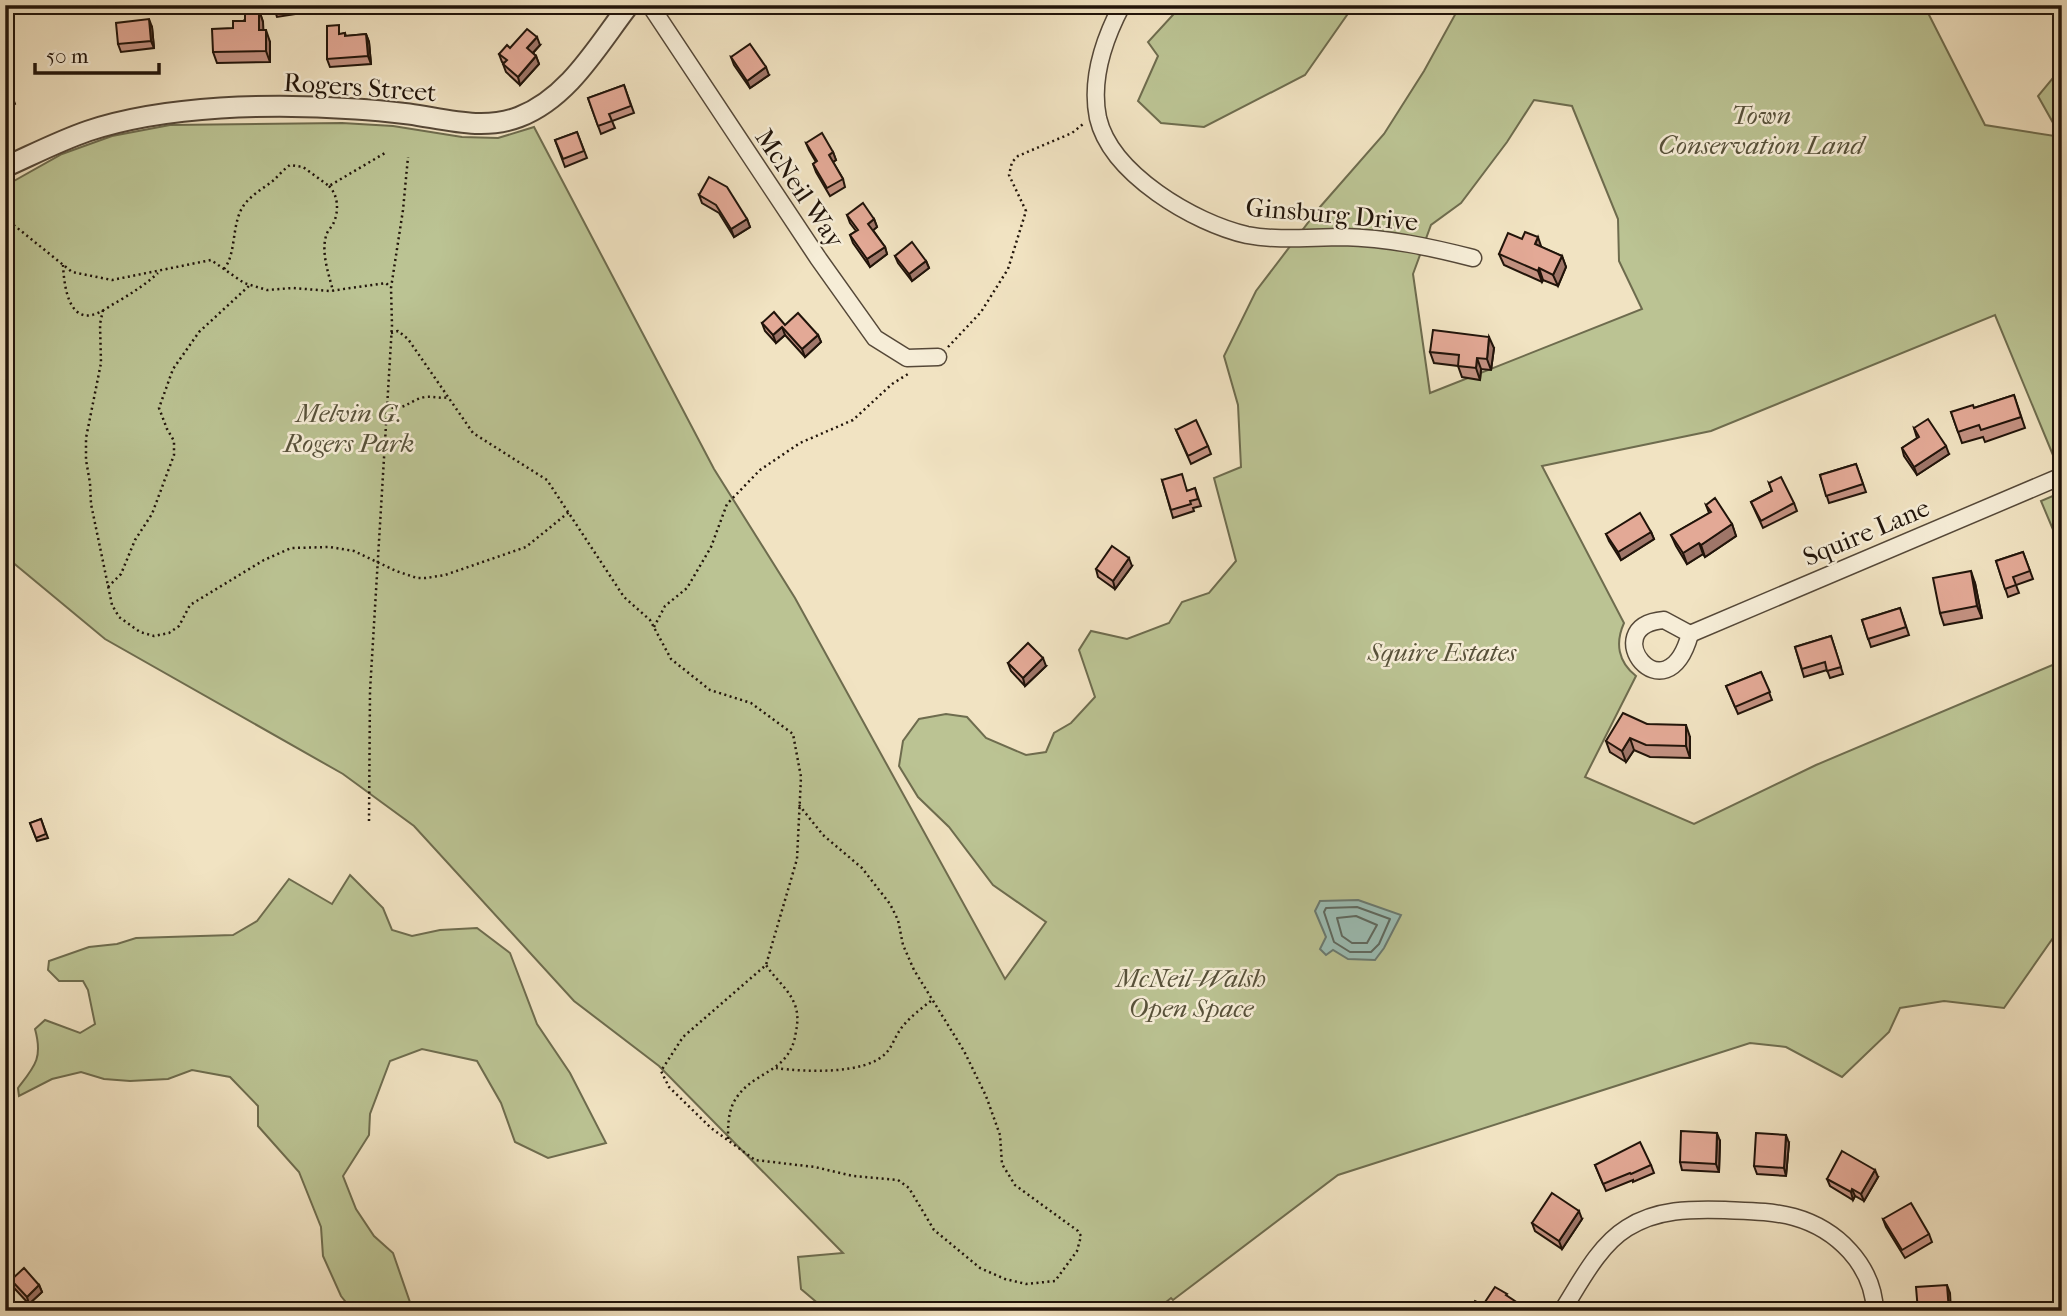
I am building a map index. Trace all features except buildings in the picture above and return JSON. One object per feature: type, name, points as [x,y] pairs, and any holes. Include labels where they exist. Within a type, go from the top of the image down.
[{"type":"street","name":"Rogers Street","points":[[5,167],[88,131],[135,118],[219,109],[302,106],[408,114],[468,124],[498,124],[520,117],[562,91],[629,5]]},
{"type":"street","name":"McNeil Way","points":[[650,5],[818,258],[875,338],[906,358],[938,357]]},
{"type":"street","name":"Ginsburg Drive","points":[[1122,5],[1099,60],[1098,116],[1103,133],[1116,153],[1171,203],[1209,222],[1246,234],[1274,238],[1344,237],[1392,240],[1474,258]]},
{"type":"street","name":"Squire Lane","points":[[1690,634],[2062,475]]},
{"type":"street","points":[[1562,1311],[1597,1257],[1626,1228],[1659,1212],[1708,1209],[1764,1211],[1795,1217],[1826,1230],[1847,1248],[1865,1270],[1874,1298],[1875,1311]]},
{"type":"path","points":[[654,627],[665,606],[687,588],[705,557],[727,504],[760,470],[800,443],[853,420],[892,384],[938,357],[981,312],[1008,269],[1026,211],[1009,175],[1012,162],[1027,151],[1072,133],[1098,116]]},
{"type":"path","points":[[329,186],[385,153]]},
{"type":"path","points":[[369,821],[370,691],[391,333],[391,288],[408,156]]},
{"type":"path","points":[[224,269],[230,262],[230,252],[243,206],[262,186],[274,180],[290,165],[303,167],[335,192],[335,220],[326,237],[326,261],[333,291]]},
{"type":"path","points":[[5,218],[72,272],[112,280],[211,260],[250,285],[268,290],[293,288],[333,291],[386,283],[391,288]]},
{"type":"path","points":[[63,265],[67,297],[72,306],[87,315],[97,314],[145,285],[159,272]]},
{"type":"path","points":[[108,587],[121,574],[135,540],[152,514],[174,455],[174,441],[159,408],[173,369],[199,331],[250,285]]},
{"type":"path","points":[[103,310],[100,324],[101,363],[86,438],[91,504],[112,605],[119,617],[141,632],[155,636],[169,633],[179,626],[190,605],[264,559],[291,548],[330,547],[354,551],[377,564],[417,578],[445,575],[526,547],[569,512]]},
{"type":"path","points":[[391,333],[398,331],[405,335],[473,433],[547,480],[624,597],[650,620],[671,659],[710,690],[751,704],[793,734],[801,777],[799,804],[797,859],[766,965],[683,1037],[661,1071],[668,1087],[711,1128],[728,1139],[739,1151],[755,1160],[815,1167],[853,1176],[898,1180],[909,1188],[934,1230],[980,1268],[1005,1279],[1026,1284],[1055,1281],[1077,1251],[1081,1236],[1078,1231],[1015,1185],[1002,1164],[1000,1135],[986,1096],[964,1051],[914,970],[890,904],[862,868],[823,835],[799,804]]},
{"type":"path","points":[[386,407],[396,409],[410,405],[420,398],[449,397]]},
{"type":"path","points":[[728,1139],[730,1114],[738,1094],[776,1068],[787,1058],[794,1045],[798,1020],[790,995],[766,965]]},
{"type":"path","points":[[776,1068],[812,1072],[866,1065],[888,1052],[901,1027],[933,1000]]},
{"type":"green space","points":[[1182,5],[1354,5],[1305,75],[1204,127],[1161,123],[1138,101],[1158,56],[1148,42]]},
{"type":"green space","points":[[1442,5],[1924,5],[1985,125],[2061,137],[2038,96],[2062,67],[2062,458],[2055,460],[1995,315],[1711,431],[1542,466],[1624,623],[1620,652],[1625,665],[1636,676],[1585,777],[1694,824],[1816,765],[2062,661],[2062,933],[2053,938],[2004,1008],[1944,1001],[1900,1008],[1889,1032],[1842,1077],[1786,1047],[1750,1043],[1338,1175],[1155,1311],[827,1311],[801,1289],[798,1257],[843,1253],[659,1066],[574,1001],[414,826],[343,774],[105,639],[5,556],[5,186],[62,154],[112,136],[170,125],[342,123],[393,126],[462,137],[498,138],[534,127],[714,469],[795,598],[1005,979],[1046,922],[993,885],[949,827],[918,797],[899,766],[903,741],[919,719],[946,714],[967,717],[986,738],[1026,755],[1046,752],[1054,733],[1071,723],[1095,697],[1079,650],[1091,631],[1127,639],[1169,623],[1182,602],[1209,593],[1236,561],[1214,478],[1241,467],[1238,405],[1224,356],[1256,291],[1320,207],[1384,134],[1424,71],[1456,13]],"holes":[[[1534,100],[1572,106],[1618,219],[1619,261],[1642,309],[1430,393],[1413,274],[1431,225],[1461,203],[1507,142]]]},
{"type":"green space","points":[[2062,492],[2062,551],[2041,501]]},
{"type":"green space","points":[[350,875],[383,908],[392,930],[412,936],[440,930],[477,928],[510,953],[537,1024],[570,1073],[606,1143],[548,1158],[515,1142],[501,1103],[477,1061],[422,1049],[390,1061],[370,1114],[369,1135],[343,1176],[356,1209],[374,1236],[393,1253],[413,1311],[353,1311],[341,1296],[323,1256],[321,1227],[299,1172],[258,1126],[258,1106],[230,1077],[192,1070],[168,1079],[130,1081],[104,1079],[81,1072],[52,1079],[19,1096],[18,1088],[38,1055],[35,1029],[45,1020],[80,1033],[95,1024],[88,990],[83,981],[59,981],[48,970],[49,961],[89,947],[117,944],[136,938],[233,935],[257,921],[289,879],[332,904]]},
{"type":"water","points":[[1358,900],[1401,915],[1384,948],[1375,960],[1348,959],[1333,950],[1326,955],[1320,949],[1326,937],[1315,911],[1320,901]]},
{"type":"park label","name":"Town Conservation Land","points":[[1761,130]]},
{"type":"park label","name":"Melvin G. Rogers Park","points":[[349,428]]},
{"type":"park label","name":"Squire Estates","points":[[1442,652]]},
{"type":"park label","name":"McNeil-Walsh Open Space","points":[[1191,993]]}]
